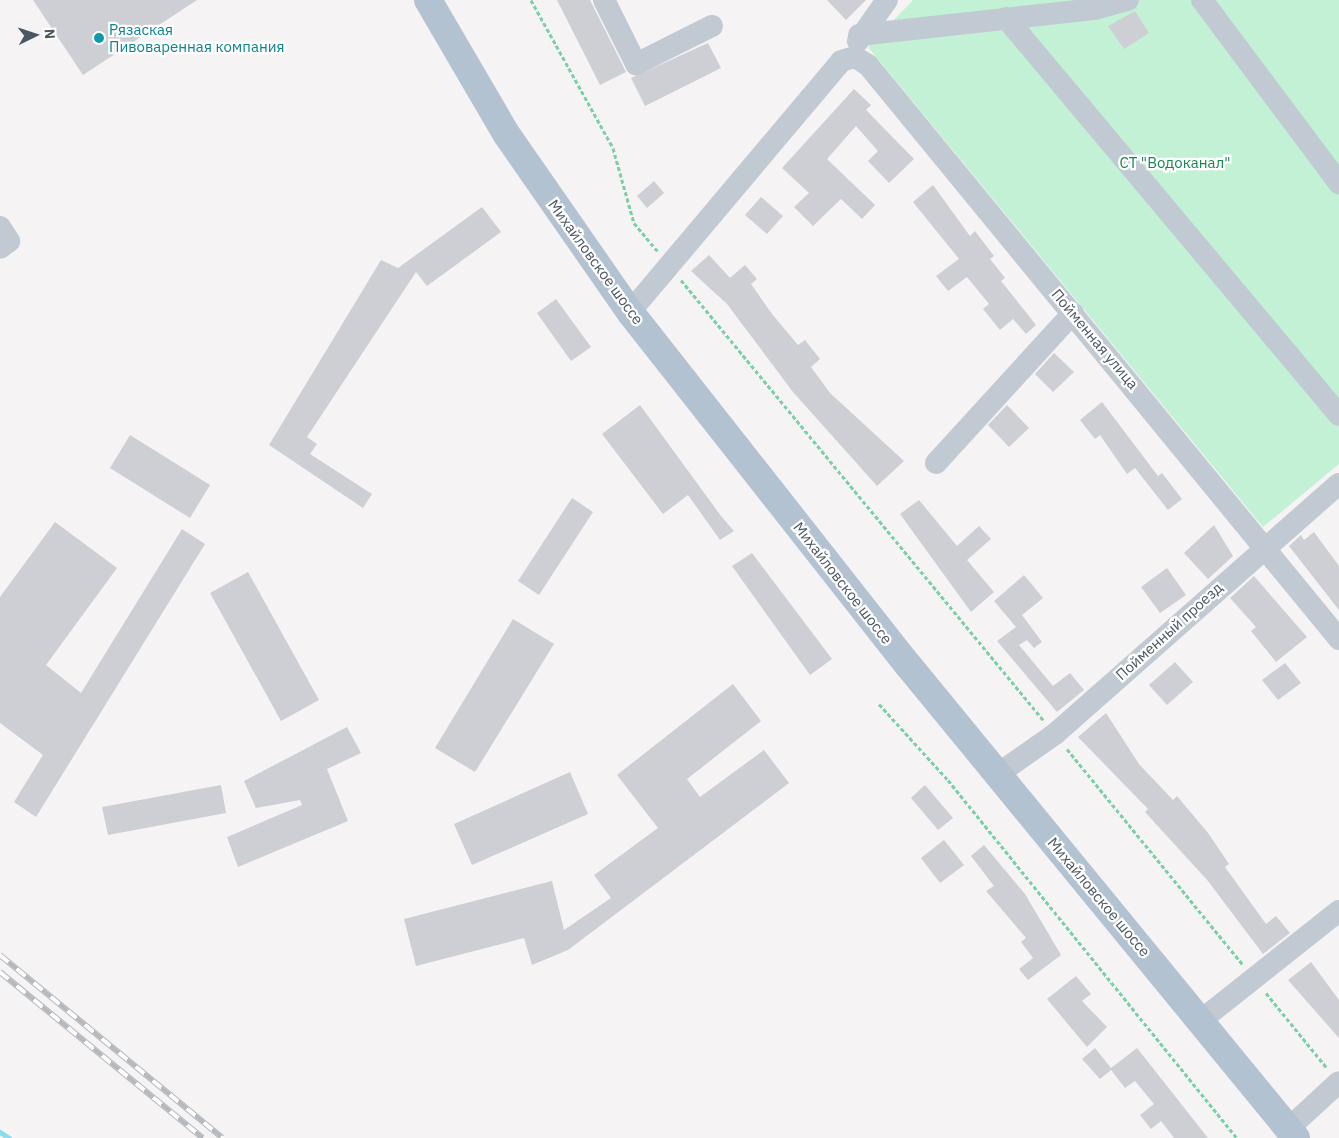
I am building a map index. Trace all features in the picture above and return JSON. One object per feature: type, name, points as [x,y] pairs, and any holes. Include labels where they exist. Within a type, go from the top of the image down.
[{"type":"main road","name":"Михайловское шоссе","points":[[428,0],[507,135],[630,312],[998,774],[1292,1134]]},
{"type":"street","points":[[604,0],[636,64],[712,26]]},
{"type":"street","points":[[630,312],[668,265],[848,59],[859,35],[887,0]]},
{"type":"street","points":[[859,35],[1006,18],[1128,0]]},
{"type":"street","points":[[1202,0],[1339,183]]},
{"type":"street","points":[[1006,18],[1339,414]]},
{"type":"street","name":"Пойменная улица","points":[[848,59],[868,65],[1265,545],[1339,639]]},
{"type":"street","points":[[0,227],[9,241],[0,248]]},
{"type":"street","points":[[936,463],[1073,312]]},
{"type":"street","name":"Пойменный проезд","points":[[998,774],[1055,734],[1265,545],[1339,484]]},
{"type":"street","points":[[1200,1021],[1255,980],[1339,911]]},
{"type":"street","points":[[1292,1134],[1339,1082]]},
{"type":"path","points":[[531,0],[613,148],[634,222],[1339,1082]]},
{"type":"path","points":[[879,704],[948,780],[1236,1138]]},
{"type":"green space","name":"СТ \"Водоканал\"","points":[[913,0],[1339,0],[1339,464],[1263,527],[868,47]]},
{"type":"building","name":"Рязаская Пивоваренная компания","points":[[33,0],[197,0],[83,75]]},
{"type":"building","points":[[557,0],[590,0],[626,72],[600,85]]},
{"type":"building","points":[[827,0],[866,0],[846,20]]},
{"type":"building","points":[[1135,11],[1149,33],[1124,49],[1108,26]]},
{"type":"building","points":[[708,43],[721,68],[645,106],[631,78]]},
{"type":"building","points":[[854,89],[871,105],[866,110],[914,159],[889,183],[868,161],[878,151],[856,126],[827,159],[875,205],[862,219],[841,199],[813,226],[794,207],[809,193],[782,168]]},
{"type":"building","points":[[654,181],[664,193],[647,208],[637,196]]},
{"type":"building","points":[[933,185],[970,236],[975,231],[994,256],[990,259],[1005,278],[1001,281],[1036,325],[1026,334],[1013,319],[1000,330],[983,309],[989,304],[967,277],[948,291],[936,276],[959,259],[913,202]]},
{"type":"building","points":[[761,197],[783,216],[767,234],[745,215]]},
{"type":"building","points":[[482,207],[501,232],[427,286],[416,272],[307,437],[317,444],[310,454],[372,494],[363,508],[269,445],[381,260],[398,268]]},
{"type":"building","points":[[709,255],[730,278],[745,265],[757,279],[751,284],[772,314],[798,345],[805,340],[820,359],[811,367],[830,393],[904,461],[877,486],[793,392],[727,304],[691,271]]},
{"type":"building","points":[[556,299],[591,347],[571,361],[537,313]]},
{"type":"building","points":[[1054,353],[1074,372],[1053,392],[1035,374]]},
{"type":"building","points":[[1102,402],[1158,476],[1162,473],[1182,499],[1168,510],[1135,468],[1127,474],[1100,435],[1095,439],[1080,420]]},
{"type":"building","points":[[640,405],[734,531],[720,540],[688,495],[663,514],[602,434]]},
{"type":"building","points":[[1007,405],[1029,428],[1009,447],[988,425]]},
{"type":"building","points":[[130,435],[210,485],[190,518],[110,468]]},
{"type":"building","points":[[572,498],[593,512],[539,595],[518,581]]},
{"type":"building","points":[[919,500],[957,546],[979,526],[991,539],[967,560],[994,592],[971,612],[900,514]]},
{"type":"building","points":[[55,522],[117,568],[46,665],[81,693],[182,529],[205,544],[36,817],[14,802],[43,755],[0,723],[0,597]]},
{"type":"building","points":[[1214,525],[1233,556],[1208,579],[1184,553]]},
{"type":"building","points":[[1314,532],[1339,566],[1339,610],[1289,546],[1301,535],[1304,540]]},
{"type":"building","points":[[752,553],[832,659],[810,675],[732,566]]},
{"type":"building","points":[[1167,568],[1186,595],[1160,613],[1141,587]]},
{"type":"building","points":[[248,572],[319,700],[281,721],[210,593]]},
{"type":"building","points":[[1024,575],[1043,598],[1022,615],[1042,642],[1034,648],[1027,640],[1019,645],[1053,686],[1070,673],[1084,690],[1057,712],[997,641],[1016,627],[994,601]]},
{"type":"building","points":[[1254,576],[1307,637],[1276,662],[1251,631],[1256,627],[1230,598]]},
{"type":"building","points":[[513,619],[554,644],[475,772],[435,748]]},
{"type":"building","points":[[1175,662],[1193,682],[1167,705],[1149,685]]},
{"type":"building","points":[[1285,663],[1301,683],[1278,700],[1262,680]]},
{"type":"building","points":[[733,684],[761,721],[687,779],[700,797],[764,750],[789,783],[568,950],[532,965],[524,938],[416,966],[404,919],[552,881],[564,930],[611,898],[594,875],[658,828],[617,775]]},
{"type":"building","points":[[1106,713],[1139,764],[1173,800],[1177,796],[1208,833],[1229,864],[1225,867],[1266,924],[1276,916],[1290,933],[1263,954],[1208,881],[1145,812],[1148,809],[1078,737]]},
{"type":"building","points":[[347,727],[361,753],[327,769],[348,821],[238,867],[227,837],[302,805],[300,800],[256,808],[244,781]]},
{"type":"building","points":[[570,772],[588,814],[472,865],[454,824]]},
{"type":"building","points":[[221,785],[226,813],[108,835],[102,807]]},
{"type":"building","points":[[925,785],[953,818],[938,830],[911,798]]},
{"type":"building","points":[[944,840],[964,865],[940,883],[921,858]]},
{"type":"building","points":[[984,845],[1025,894],[1061,955],[1028,980],[1019,969],[1033,958],[1021,942],[1026,938],[986,891],[994,886],[971,856]]},
{"type":"building","points":[[1311,962],[1339,1000],[1339,1038],[1288,980]]},
{"type":"building","points":[[1076,976],[1091,994],[1082,1001],[1107,1027],[1087,1047],[1047,999]]},
{"type":"building","points":[[1095,1048],[1111,1068],[1137,1048],[1208,1138],[1174,1138],[1161,1121],[1151,1129],[1140,1115],[1154,1104],[1135,1081],[1125,1088],[1111,1070],[1100,1079],[1082,1059]]},
{"type":"waterway","points":[[0,1132],[9,1138]]},
{"type":"railway","points":[[0,955],[223,1138]]},
{"type":"railway","points":[[0,972],[203,1138]]},
{"type":"place","name":"Рязаская Пивоваренная компания","points":[[99,38]]}]
